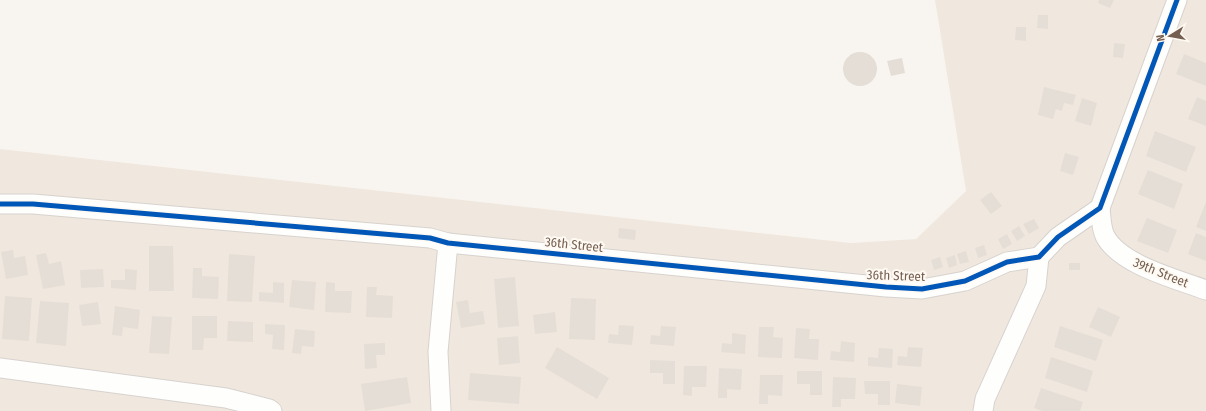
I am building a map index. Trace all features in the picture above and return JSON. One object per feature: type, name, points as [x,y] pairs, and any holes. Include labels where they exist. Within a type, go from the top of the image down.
[{"type":"street","points":[[983,411],[986,399],[1036,286],[1039,257],[1058,237],[1100,208],[1177,0]]},
{"type":"street","name":"36th Street","points":[[0,204],[41,205],[430,238],[448,243],[855,284],[922,289],[965,281],[1007,262],[1039,257]]},
{"type":"street","name":"39th Street","points":[[1100,208],[1104,235],[1115,248],[1136,264],[1206,290]]},
{"type":"street","points":[[441,411],[438,352],[448,243]]},
{"type":"street","points":[[0,368],[226,398],[270,408],[272,411]]},
{"type":"shaded area","points":[[935,0],[1206,0],[1206,411],[0,411],[0,149],[851,243],[916,239],[966,191]]},
{"type":"building","points":[[1099,0],[1114,0],[1110,8],[1098,3]]},
{"type":"building","points":[[1038,15],[1048,15],[1048,29],[1037,28]]},
{"type":"building","points":[[1016,27],[1026,27],[1026,41],[1015,40]]},
{"type":"building","points":[[1114,43],[1125,44],[1123,58],[1113,57]]},
{"type":"building","points":[[860,52],[872,57],[877,69],[872,81],[860,86],[848,81],[843,69],[848,57]]},
{"type":"building","points":[[1184,54],[1206,63],[1206,86],[1176,74]]},
{"type":"building","points":[[902,58],[905,73],[891,76],[887,61]]},
{"type":"building","points":[[1044,87],[1076,95],[1073,105],[1064,103],[1062,111],[1056,109],[1053,119],[1038,115]]},
{"type":"building","points":[[1197,97],[1206,101],[1206,126],[1188,119]]},
{"type":"building","points":[[1082,98],[1097,103],[1091,126],[1075,121]]},
{"type":"building","points":[[1155,131],[1196,147],[1186,172],[1146,156]]},
{"type":"building","points":[[1065,153],[1079,157],[1073,175],[1060,171]]},
{"type":"building","points":[[1148,170],[1183,184],[1174,209],[1138,194]]},
{"type":"building","points":[[991,192],[1002,206],[991,214],[980,200]]},
{"type":"building","points":[[1206,202],[1206,231],[1196,227]]},
{"type":"building","points":[[1147,218],[1177,230],[1168,253],[1137,241]]},
{"type":"building","points":[[1034,219],[1039,228],[1029,234],[1023,224]]},
{"type":"building","points":[[1019,226],[1025,236],[1017,241],[1011,231]]},
{"type":"building","points":[[619,228],[636,230],[635,240],[618,238]]},
{"type":"building","points":[[1196,233],[1206,237],[1206,261],[1188,254]]},
{"type":"building","points":[[1007,234],[1012,244],[1003,249],[998,239]]},
{"type":"building","points":[[984,245],[987,255],[978,258],[975,248]]},
{"type":"building","points":[[149,246],[173,246],[174,291],[149,291]]},
{"type":"building","points":[[13,250],[14,258],[25,256],[28,275],[6,279],[1,252]]},
{"type":"building","points":[[966,251],[969,262],[960,264],[957,254]]},
{"type":"building","points":[[46,253],[49,264],[61,261],[65,285],[43,289],[36,255]]},
{"type":"building","points":[[229,254],[255,256],[252,302],[227,301]]},
{"type":"building","points":[[955,255],[957,265],[949,268],[946,258]]},
{"type":"building","points":[[940,257],[943,267],[934,270],[931,260]]},
{"type":"building","points":[[1069,263],[1080,263],[1080,270],[1069,270]]},
{"type":"building","points":[[193,268],[202,268],[202,276],[219,277],[218,299],[192,298]]},
{"type":"building","points":[[103,269],[104,287],[81,288],[80,270]]},
{"type":"building","points":[[125,269],[137,270],[136,290],[111,288],[111,280],[125,280]]},
{"type":"building","points":[[515,277],[519,326],[498,328],[494,279]]},
{"type":"building","points":[[292,280],[316,282],[314,310],[289,307]]},
{"type":"building","points":[[273,282],[284,283],[284,303],[259,301],[259,292],[273,293]]},
{"type":"building","points":[[326,282],[335,283],[335,291],[352,291],[351,313],[325,312]]},
{"type":"building","points":[[367,287],[377,287],[376,295],[393,296],[392,318],[366,317]]},
{"type":"building","points":[[5,296],[32,298],[29,341],[2,339]]},
{"type":"building","points":[[571,298],[596,299],[595,340],[569,339]]},
{"type":"building","points":[[468,300],[470,313],[483,311],[485,324],[461,328],[456,302]]},
{"type":"building","points":[[40,301],[69,303],[66,346],[36,343]]},
{"type":"building","points":[[98,302],[101,324],[82,326],[79,305]]},
{"type":"building","points":[[115,306],[140,310],[138,329],[123,327],[122,336],[112,335]]},
{"type":"building","points":[[1098,307],[1120,317],[1111,337],[1089,327]]},
{"type":"building","points":[[555,312],[557,332],[535,334],[533,315]]},
{"type":"building","points":[[152,316],[172,317],[169,354],[149,353]]},
{"type":"building","points":[[192,316],[217,316],[217,338],[204,338],[203,350],[192,350]]},
{"type":"building","points":[[228,321],[253,322],[253,342],[227,341]]},
{"type":"building","points":[[265,324],[285,325],[284,350],[272,349],[273,335],[265,334]]},
{"type":"building","points":[[619,325],[634,326],[632,345],[608,343],[609,334],[618,335]]},
{"type":"building","points":[[661,326],[676,327],[674,346],[650,344],[651,335],[660,336]]},
{"type":"building","points":[[1060,326],[1103,340],[1096,361],[1054,347]]},
{"type":"building","points":[[759,327],[774,327],[773,337],[783,338],[782,358],[758,357]]},
{"type":"building","points":[[796,328],[810,329],[809,339],[819,339],[818,360],[794,358]]},
{"type":"building","points":[[295,329],[315,331],[314,347],[302,346],[301,354],[292,353]]},
{"type":"building","points":[[732,333],[746,335],[745,354],[721,352],[722,343],[732,344]]},
{"type":"building","points":[[518,336],[520,363],[499,365],[497,338]]},
{"type":"building","points":[[841,341],[855,343],[854,362],[830,360],[831,351],[840,352]]},
{"type":"building","points":[[385,343],[385,355],[376,355],[377,368],[365,369],[364,344]]},
{"type":"building","points":[[557,347],[609,378],[597,399],[545,368]]},
{"type":"building","points":[[908,347],[923,348],[921,367],[897,365],[898,356],[907,357]]},
{"type":"building","points":[[879,348],[893,349],[892,368],[868,366],[868,357],[878,358]]},
{"type":"building","points":[[1051,357],[1093,371],[1087,392],[1045,378]]},
{"type":"building","points":[[650,360],[675,361],[675,384],[663,384],[663,373],[650,373]]},
{"type":"building","points":[[684,366],[707,366],[706,387],[692,387],[692,396],[683,395]]},
{"type":"building","points":[[719,368],[742,369],[741,390],[727,389],[727,398],[718,398]]},
{"type":"building","points":[[797,371],[822,371],[822,395],[810,395],[810,384],[797,384]]},
{"type":"building","points":[[470,373],[521,377],[519,404],[468,400]]},
{"type":"building","points":[[760,375],[783,375],[782,396],[768,395],[768,404],[759,404]]},
{"type":"building","points":[[407,377],[411,403],[365,411],[361,384]]},
{"type":"building","points":[[833,377],[856,378],[855,399],[841,399],[841,407],[832,407]]},
{"type":"building","points":[[864,381],[890,381],[890,405],[878,405],[878,394],[865,394]]},
{"type":"building","points":[[897,384],[922,387],[920,406],[895,403]]},
{"type":"building","points":[[1041,388],[1083,402],[1080,411],[1042,411],[1034,408]]},
{"type":"cycle path","points":[[0,204],[33,204],[430,238],[448,243],[886,287],[922,289],[965,281],[1007,262],[1039,257],[1058,237],[1100,208],[1177,0]]}]
